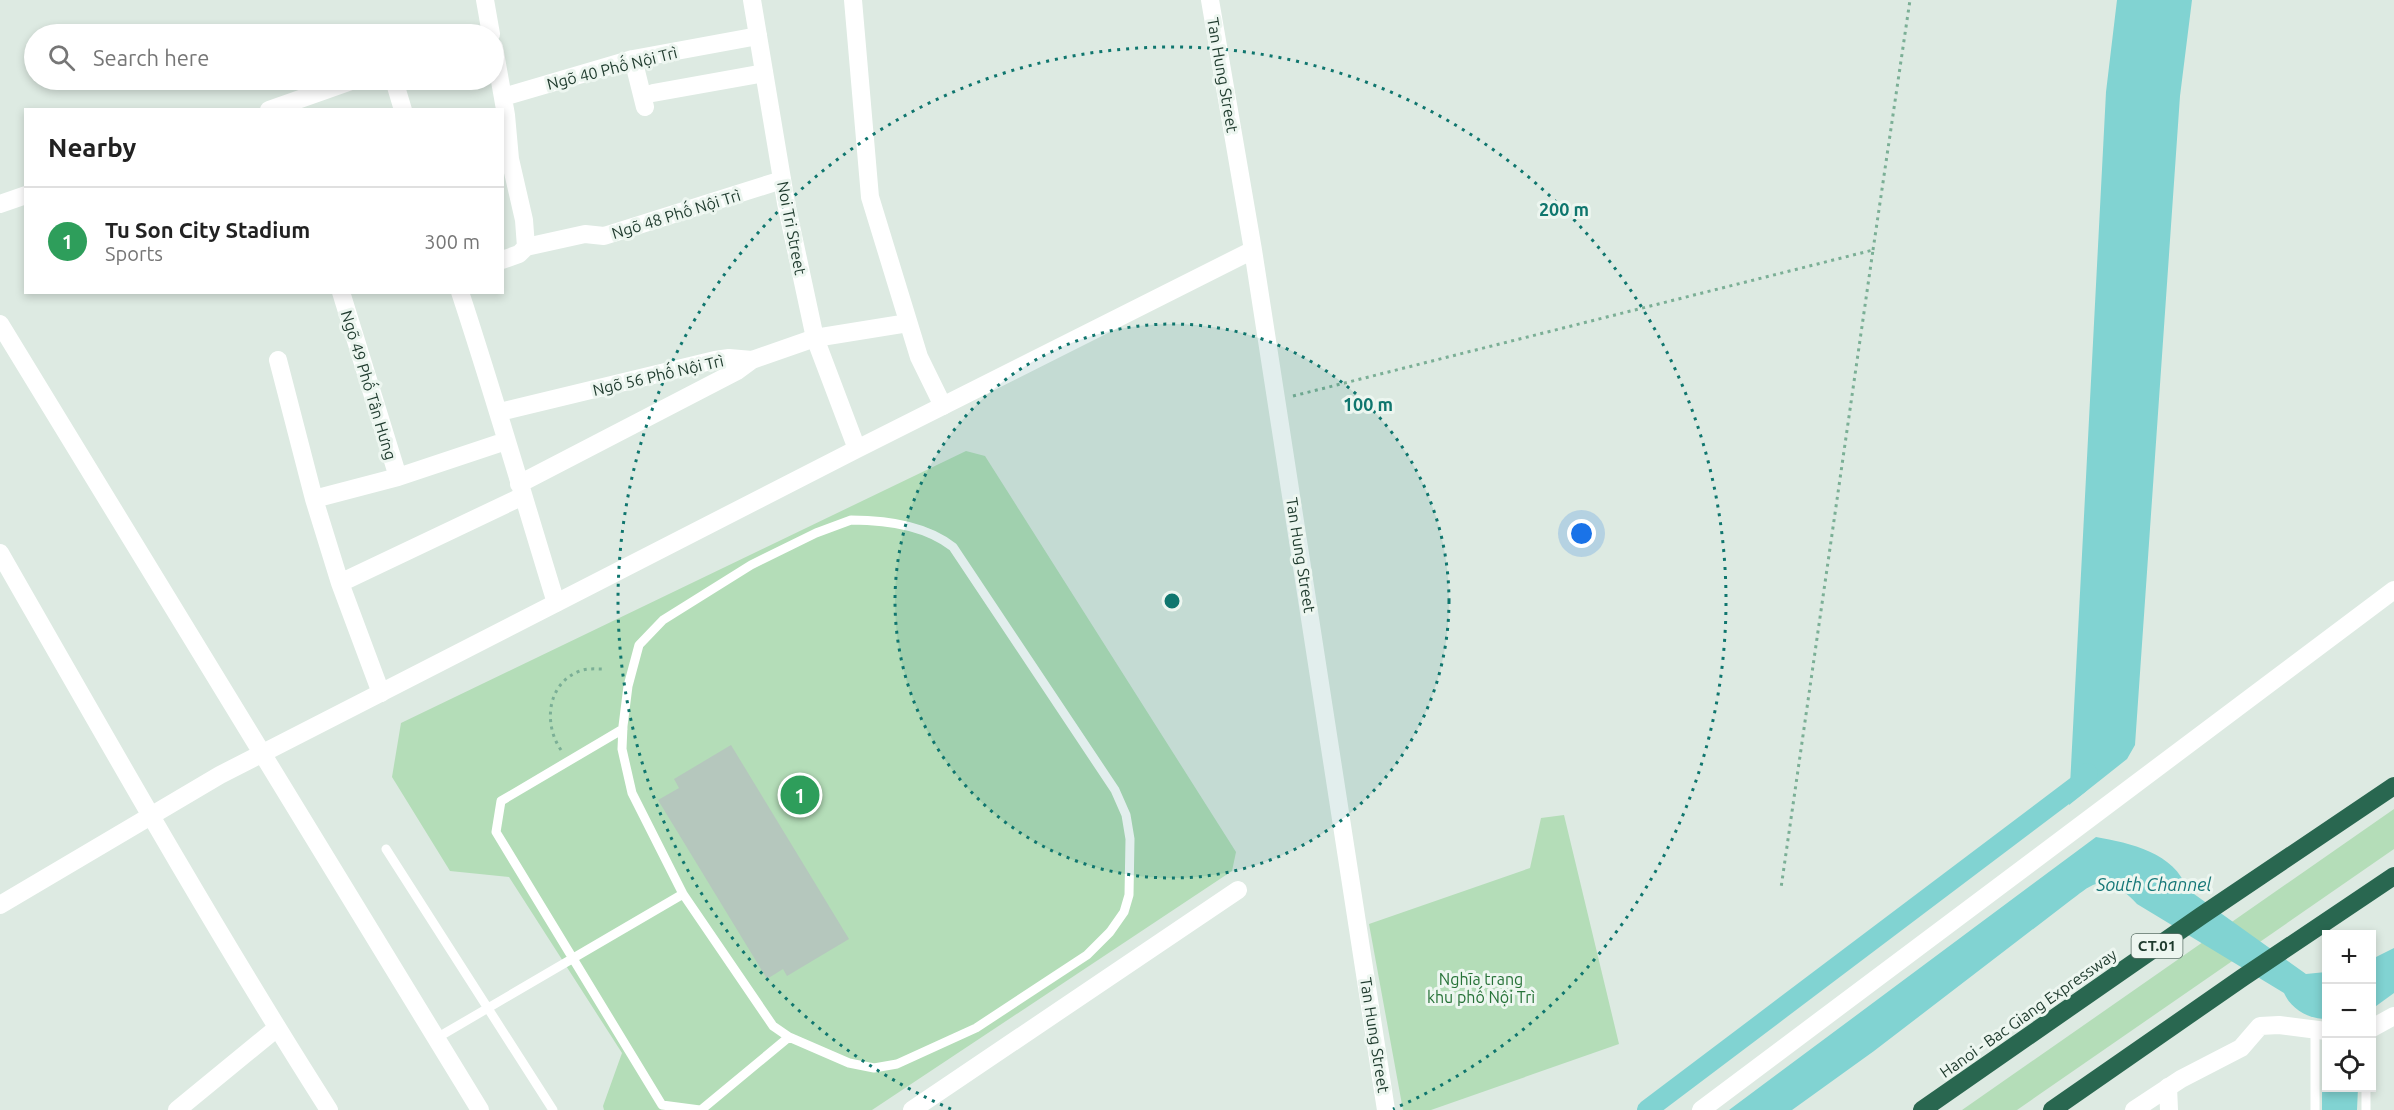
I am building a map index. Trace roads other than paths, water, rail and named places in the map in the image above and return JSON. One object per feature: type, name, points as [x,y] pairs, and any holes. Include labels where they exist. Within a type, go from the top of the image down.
[{"type":"highway","name":"Hanoi - Bac Giang Expressway","points":[[1922,1110],[2201,916],[2394,786]]},
{"type":"highway","points":[[2052,1110],[2394,876]]},
{"type":"street","points":[[485,0],[489,24]]},
{"type":"street","name":"Noi Tri Street","points":[[752,0],[782,180],[815,338],[857,449]]},
{"type":"street","points":[[853,0],[870,197],[918,357],[943,406]]},
{"type":"street","name":"Tan Hung Street","points":[[1210,0],[1277,400],[1386,1110]]},
{"type":"street","name":"Ngõ 40 Phố Nội Trì","points":[[503,97],[633,59],[758,36]]},
{"type":"street","points":[[633,59],[649,100],[764,73]]},
{"type":"street","points":[[279,108],[327,90]]},
{"type":"street","points":[[397,90],[403,108]]},
{"type":"street","points":[[502,90],[510,159],[524,220],[526,247]]},
{"type":"street","name":"Ngõ 48 Phố Nội Trì","points":[[504,259],[519,254],[526,247],[585,234],[604,236],[782,180]]},
{"type":"street","points":[[0,204],[24,196]]},
{"type":"street","points":[[0,905],[220,775],[857,449],[1253,250]]},
{"type":"street","name":"Ngõ 49 Phố Tân Hưng","points":[[342,294],[398,477]]},
{"type":"street","points":[[461,294],[500,412],[506,441],[556,603]]},
{"type":"street","name":"Ngõ 56 Phố Nội Trì","points":[[500,412],[715,360],[729,358],[752,360],[815,338],[908,323]]},
{"type":"street","points":[[0,324],[480,1110]]},
{"type":"street","points":[[278,360],[314,499],[340,583],[381,693]]},
{"type":"street","points":[[340,583],[521,490],[737,372],[752,360]]},
{"type":"street","points":[[314,499],[398,477],[506,441]]},
{"type":"street","points":[[0,553],[150,817],[329,1110]]},
{"type":"street","points":[[1701,1110],[2394,590]]},
{"type":"street","points":[[912,1110],[1238,890]]},
{"type":"street","points":[[2376,1026],[2394,1016]]},
{"type":"street","points":[[2134,1110],[2168,1087],[2241,1048],[2260,1026],[2269,1024],[2321,1030]]},
{"type":"street","points":[[177,1110],[277,1028]]},
{"type":"street","points":[[2168,1087],[2169,1110]]},
{"type":"lane","points":[[851,520],[891,523],[930,532],[953,547],[1115,790],[1126,814],[1130,839],[1129,895],[1124,912],[1110,932],[1087,955],[976,1028],[897,1064],[874,1068],[849,1063],[789,1037],[773,1026],[682,894],[632,793],[622,749],[623,729],[630,677],[639,645],[663,620],[751,565],[816,533],[851,520]]},
{"type":"lane","points":[[623,729],[501,801],[496,832],[662,1105],[700,1110],[789,1037]]},
{"type":"lane","points":[[386,849],[553,1110]]},
{"type":"lane","points":[[435,1039],[682,894]]},
{"type":"lane","points":[[2315,1110],[2321,1030]]},
{"type":"lane","points":[[2366,1092],[2366,1110]]},
{"type":"water","points":[[2117,0],[2192,0],[2180,96],[2135,745],[2127,759],[2069,805],[2106,92]]},
{"type":"water","name":"South Channel","points":[[2096,837],[2137,847],[2162,858],[2181,877],[2187,889],[2306,974],[2322,972],[2322,1018],[2301,1012],[2291,1004],[2284,993],[2137,904],[2119,888],[2102,883],[2093,885],[1874,1051],[1792,1110],[1729,1110]]},
{"type":"water","points":[[2394,948],[2394,993],[2376,1006],[2376,984],[2376,957]]},
{"type":"water","points":[[2322,1092],[2358,1092],[2357,1110],[2322,1110]]},
{"type":"waterway","points":[[1647,1110],[2079,784],[2088,773]]},
{"type":"place","name":"Tu Son City Stadium","points":[[800,795]]},
{"type":"park label","name":"Nghĩa trang khu phố Nội Trì","points":[[1481,988]]}]
